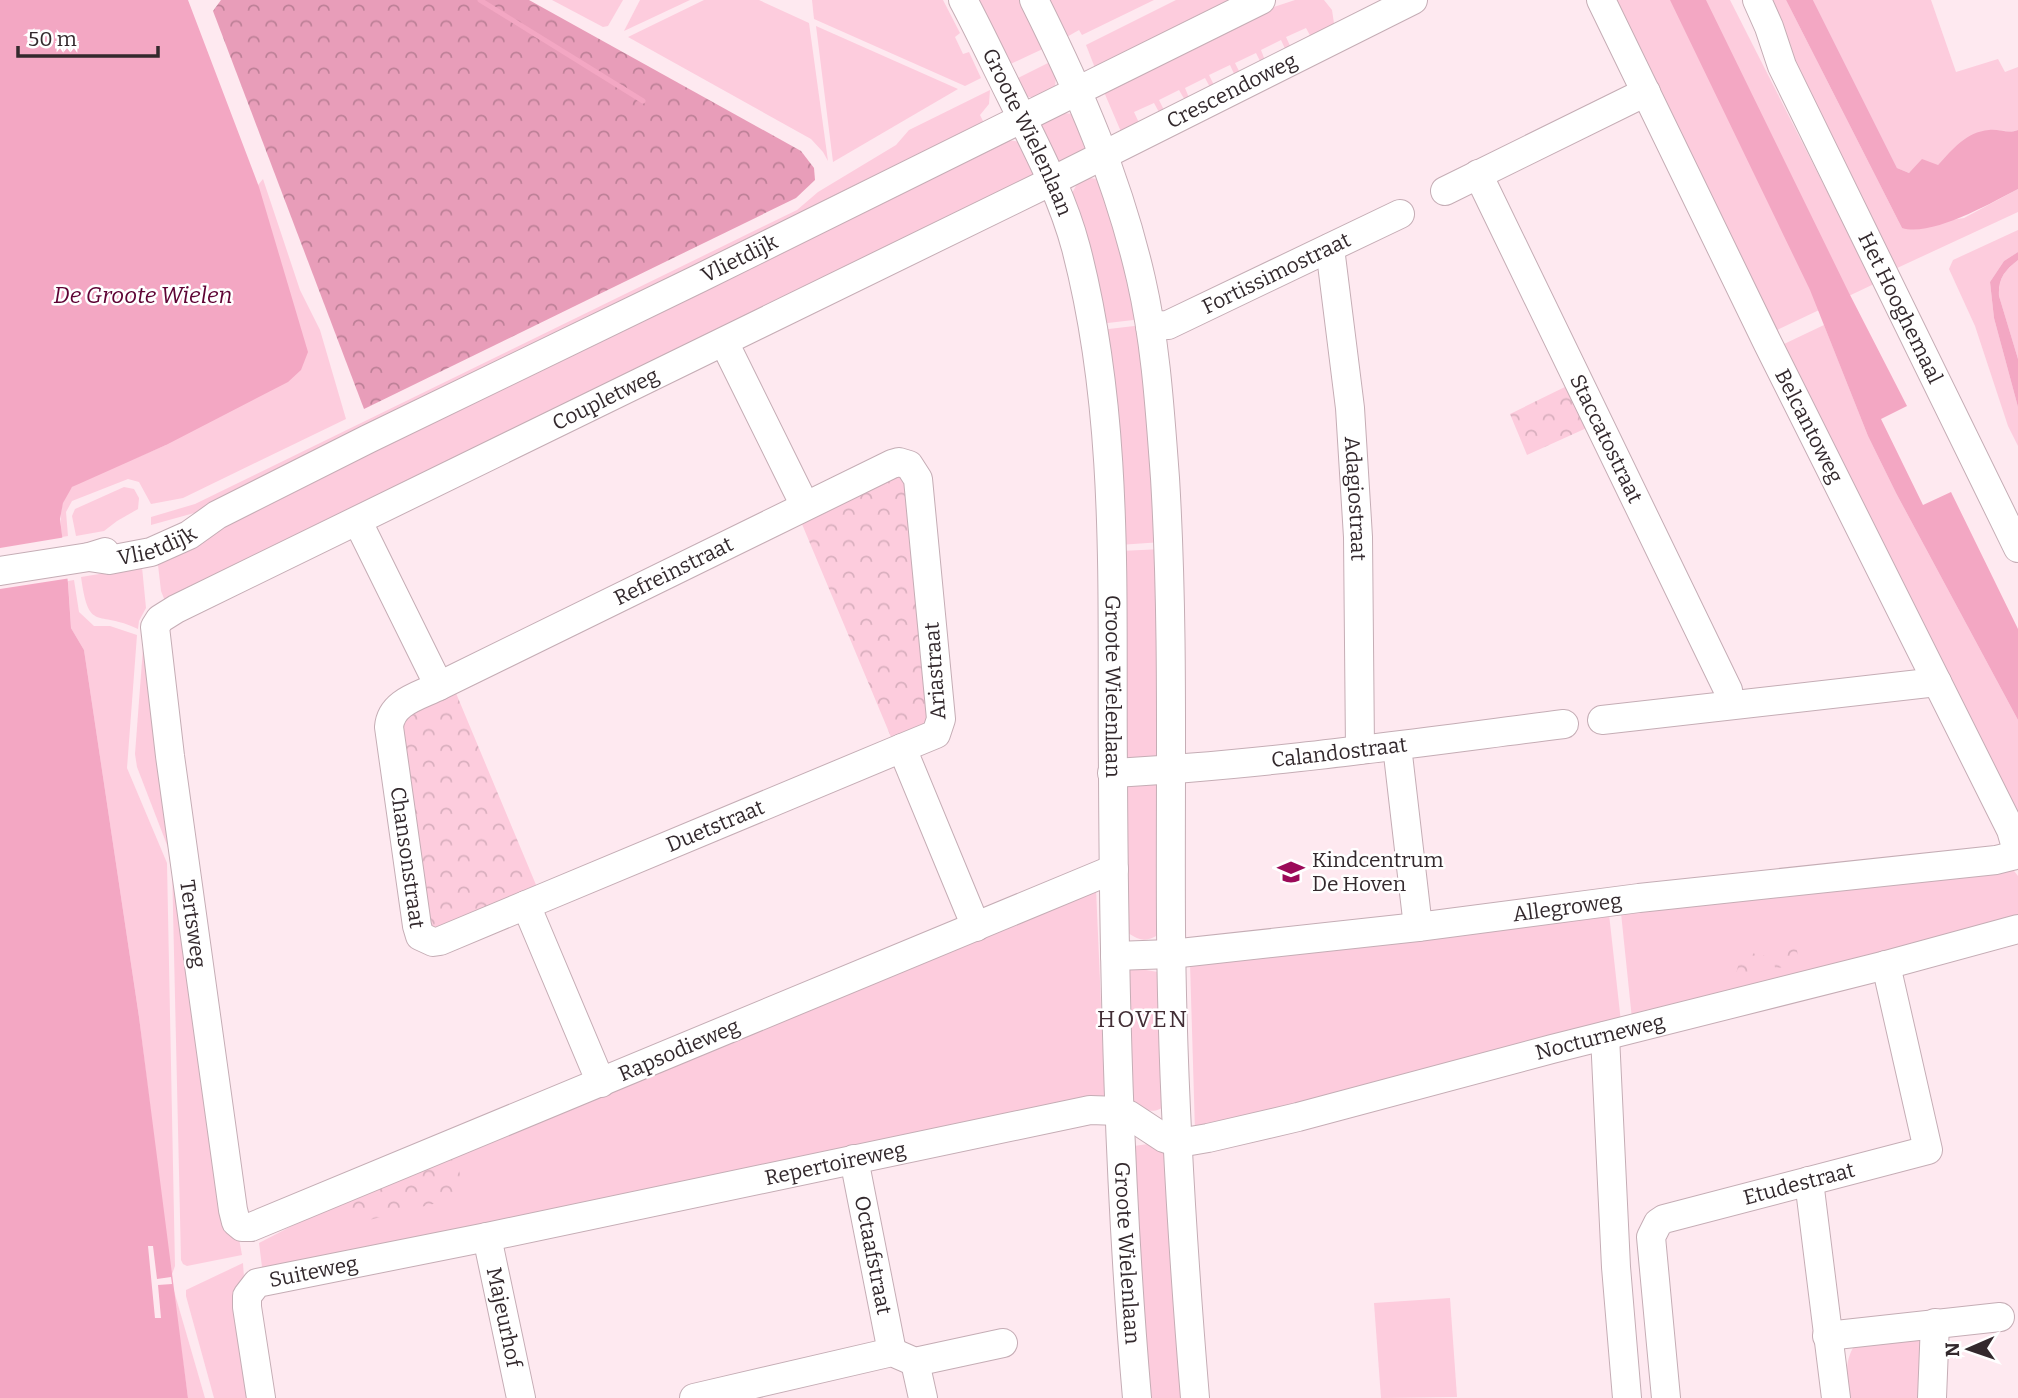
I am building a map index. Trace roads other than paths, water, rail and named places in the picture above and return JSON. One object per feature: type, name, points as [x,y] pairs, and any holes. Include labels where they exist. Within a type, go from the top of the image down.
[{"type":"street","name":"Groote Wielenlaan","points":[[963,0],[1052,181],[1074,243],[1090,306],[1107,440],[1113,548],[1112,773],[1119,1111],[1137,1398]]},
{"type":"street","points":[[1034,0],[1104,153],[1126,222],[1150,326],[1162,431],[1169,545],[1171,954],[1183,1240],[1195,1398]]},
{"type":"street","name":"Vlietdijk","points":[[0,571],[89,557],[109,560],[151,552],[189,535],[217,515],[368,439],[1261,0]]},
{"type":"street","name":"Crescendoweg","points":[[1052,181],[1413,0]]},
{"type":"street","name":"Belcantoweg","points":[[1601,0],[1768,344],[2011,830],[2017,851]]},
{"type":"street","name":"Het Hooghemaal","points":[[1740,0],[1757,32],[1782,66]]},
{"type":"street","name":"Het Hooghemaal","points":[[1756,0],[1769,27],[1782,66],[2018,548]]},
{"type":"street","points":[[1445,191],[1646,92]]},
{"type":"street","name":"Staccatostraat","points":[[1478,174],[1728,690],[1730,705]]},
{"type":"street","name":"Coupletweg","points":[[160,619],[1052,181]]},
{"type":"street","name":"Fortissimostraat","points":[[1150,326],[1168,325],[1400,214]]},
{"type":"street","name":"Adagiostraat","points":[[1330,248],[1350,408],[1356,512],[1360,750]]},
{"type":"street","points":[[724,342],[805,506]]},
{"type":"street","name":"Refreinstraat","points":[[439,686],[892,464],[909,464]]},
{"type":"street","name":"Ariastraat","points":[[902,748],[936,734],[941,719],[918,479],[909,464]]},
{"type":"street","points":[[358,522],[439,686]]},
{"type":"street","name":"Tertsweg","points":[[160,619],[154,636],[233,1210],[236,1222],[242,1227]]},
{"type":"street","points":[[1602,720],[1937,682]]},
{"type":"street","name":"Chansonstraat","points":[[439,686],[400,705],[393,711],[389,727],[420,936],[433,942],[440,941],[526,905]]},
{"type":"street","name":"Calandostraat","points":[[1112,773],[1171,770],[1397,746],[1564,724]]},
{"type":"street","points":[[1397,746],[1418,927]]},
{"type":"street","points":[[902,748],[976,927]]},
{"type":"street","name":"Duetstraat","points":[[526,905],[902,748]]},
{"type":"street","name":"Allegroweg","points":[[1115,956],[1171,954],[1418,927],[1639,898],[1996,860],[2012,856],[2017,851]]},
{"type":"street","name":"Rapsodieweg","points":[[242,1227],[251,1227],[1114,869]]},
{"type":"street","points":[[526,905],[601,1083]]},
{"type":"street","name":"Nocturneweg","points":[[1179,1143],[1298,1117],[2018,929]]},
{"type":"street","name":"Etudestraat","points":[[1666,1398],[1651,1237],[1664,1219],[1928,1150],[1886,965]]},
{"type":"street","points":[[1605,1037],[1616,1267],[1627,1398]]},
{"type":"street","name":"Repertoireweg","points":[[487,1237],[1090,1110],[1119,1111]]},
{"type":"street","points":[[1119,1111],[1164,1138],[1179,1143]]},
{"type":"street","name":"Octaafstraat","points":[[853,1159],[903,1357],[923,1398]]},
{"type":"street","points":[[1809,1181],[1836,1398]]},
{"type":"street","name":"Suiteweg","points":[[261,1398],[247,1307],[247,1296],[257,1283],[487,1237]]},
{"type":"street","name":"Majeurhof","points":[[487,1237],[521,1398]]},
{"type":"street","points":[[1827,1336],[2000,1317]]},
{"type":"street","points":[[1932,1398],[1935,1323]]},
{"type":"street","points":[[707,1397],[903,1357],[1003,1342]]},
{"type":"water","name":"De Groote Wielen","points":[[0,0],[188,0],[259,187],[308,352],[301,370],[288,382],[166,445],[72,487],[63,503],[60,519],[71,628],[84,650],[139,1017],[188,1398],[0,1398]]},
{"type":"water","points":[[1670,0],[1706,0],[1907,406],[1881,419],[1923,505],[1951,492],[2018,629],[2018,720],[1868,436],[1810,290]]},
{"type":"water","points":[[1786,0],[1813,0],[1897,168],[1909,173],[1922,159],[1938,165],[1960,142],[1981,131],[2018,130],[2018,189],[1945,223],[1929,228],[1902,228]]},
{"type":"water","points":[[2018,252],[2018,260],[2003,276],[1999,296],[2018,359],[2018,407],[1994,318],[1990,282],[2004,261]]},
{"type":"waterway","points":[[480,0],[643,101]]},
{"type":"place","name":"Kindcentrum De Hoven","points":[[1291,872]]},
{"type":"district","name":"HOVEN","points":[[1143,1019]]}]
